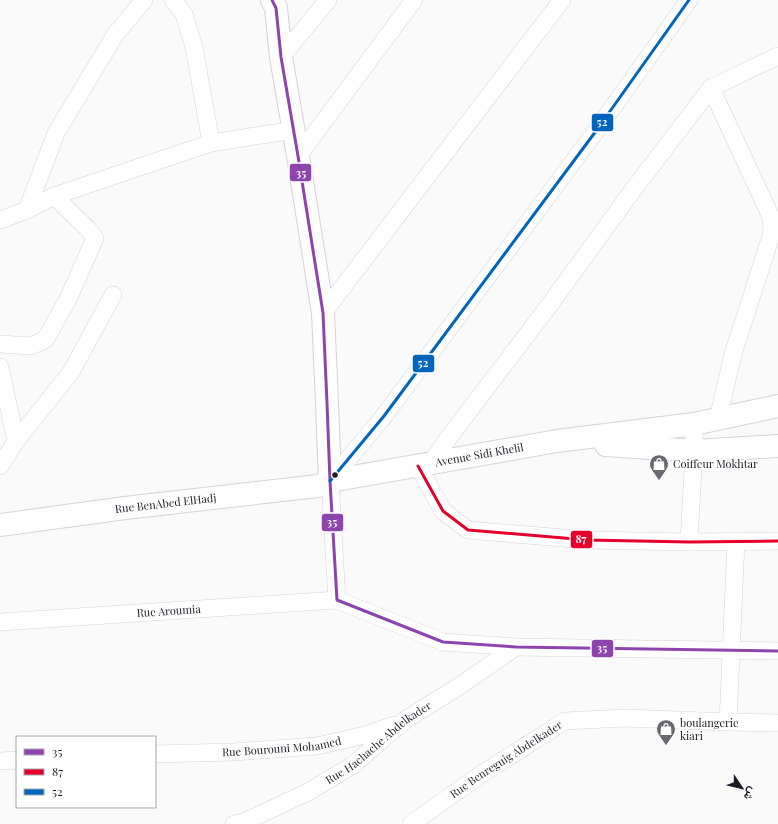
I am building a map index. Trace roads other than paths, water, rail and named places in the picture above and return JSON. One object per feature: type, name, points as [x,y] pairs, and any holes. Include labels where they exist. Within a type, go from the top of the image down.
[{"type":"street","points":[[27,210],[56,133],[115,35],[144,0]]},
{"type":"street","points":[[173,0],[184,14],[194,47],[211,144]]},
{"type":"street","points":[[272,0],[276,8],[281,57],[323,313],[337,600],[443,642],[516,647],[778,651]]},
{"type":"street","points":[[281,57],[328,0]]},
{"type":"street","points":[[298,156],[414,0]]},
{"type":"street","points":[[323,313],[562,0]]},
{"type":"street","points":[[330,481],[384,416],[596,130],[689,0]]},
{"type":"street","points":[[778,56],[711,88],[633,190],[548,307],[444,444],[425,465],[443,511],[468,530],[587,540],[689,542],[778,541]]},
{"type":"street","points":[[711,88],[771,217],[775,239],[733,354],[718,419]]},
{"type":"street","points":[[0,220],[27,210],[54,196],[211,144],[294,130]]},
{"type":"street","points":[[0,344],[32,346],[45,340],[69,297],[95,238],[88,229],[54,196]]},
{"type":"street","points":[[0,466],[16,441],[71,372],[113,295]]},
{"type":"street","points":[[0,367],[16,441]]},
{"type":"street","name":"Avenue Sidi Khelil","points":[[330,481],[557,441],[694,424],[778,406]]},
{"type":"street","points":[[689,542],[694,424]]},
{"type":"street","name":"Avenue Sidi Khelil","points":[[557,441],[694,451],[778,446]]},
{"type":"street","name":"Rue BenAbed ElHadj","points":[[0,525],[126,508],[318,486],[330,481]]},
{"type":"street","points":[[728,722],[736,542]]},
{"type":"street","name":"Rue Aroumia","points":[[0,622],[337,600]]},
{"type":"street","name":"Rue Hachache Abdelkader","points":[[234,824],[244,822],[308,792],[353,764],[405,720],[458,687],[516,647]]},
{"type":"street","name":"Rue Benreguig Abdelkader","points":[[411,824],[480,775],[565,721],[625,718],[778,723]]},
{"type":"street","name":"Rue Bourouni Mohamed","points":[[156,754],[233,752],[317,746],[365,735],[405,720]]},
{"type":"street","points":[[0,761],[16,760]]},
{"type":"place","name":"Coiffeur Mokhtar","points":[[659,481]]},
{"type":"place","name":"boulangerie kiari","points":[[666,746]]}]
